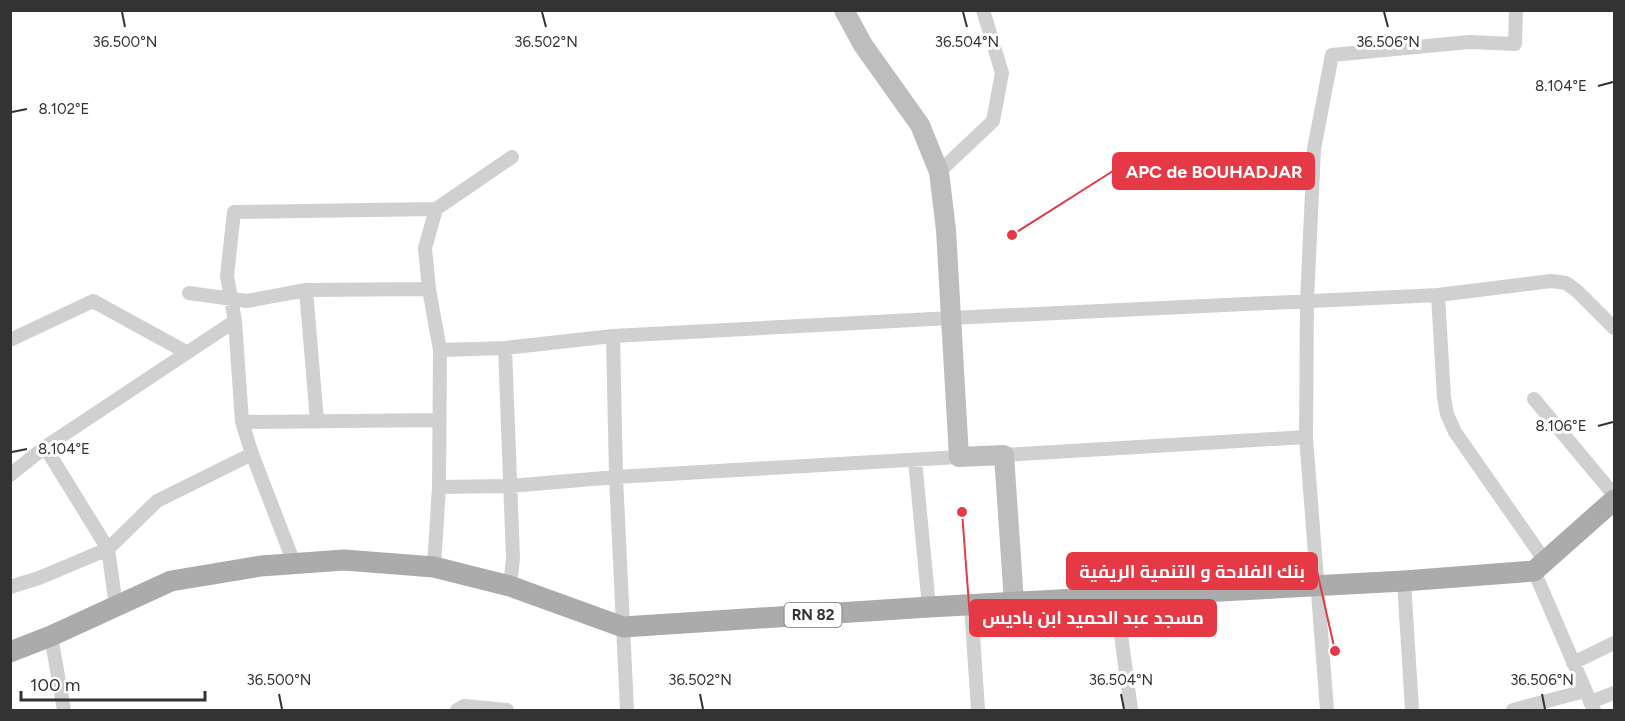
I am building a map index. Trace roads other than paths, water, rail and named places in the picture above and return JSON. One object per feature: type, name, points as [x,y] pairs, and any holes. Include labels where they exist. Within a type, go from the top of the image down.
[{"type":"main road","points":[[844,10],[863,45],[920,125],[939,172],[946,230],[959,457],[1004,455],[1014,602]]},
{"type":"main road","points":[[1539,566],[1614,500]]},
{"type":"main road","name":"RN 82","points":[[10,652],[51,636],[171,581],[261,566],[344,560],[434,567],[510,586],[623,627],[929,607],[1404,581],[1539,566]]},
{"type":"street","points":[[939,172],[993,121],[1002,73],[983,10]]},
{"type":"street","points":[[1327,711],[1306,437],[1306,301],[1314,149],[1332,55],[1469,42],[1515,44],[1516,10]]},
{"type":"street","points":[[294,563],[242,422],[236,321],[227,276],[234,212],[436,209],[512,157]]},
{"type":"street","points":[[434,567],[439,487],[440,350],[429,289],[425,248],[436,209]]},
{"type":"street","points":[[440,350],[505,348],[613,336],[1438,295],[1551,281],[1566,283],[1612,321]]},
{"type":"street","points":[[189,294],[247,300],[306,290],[429,289]]},
{"type":"street","points":[[306,290],[316,421]]},
{"type":"street","points":[[1438,295],[1447,414],[1455,432],[1539,566],[1573,663],[1590,701]]},
{"type":"street","points":[[10,340],[93,302],[186,352]]},
{"type":"street","points":[[10,476],[45,447],[236,321]]},
{"type":"street","points":[[613,336],[616,477],[627,711]]},
{"type":"street","points":[[505,348],[513,558],[510,586]]},
{"type":"street","points":[[1534,399],[1614,495]]},
{"type":"street","points":[[242,422],[440,420]]},
{"type":"street","points":[[1004,455],[1306,437]]},
{"type":"street","points":[[45,447],[108,549],[116,606]]},
{"type":"street","points":[[10,587],[39,578],[108,549],[157,501],[252,454]]},
{"type":"street","points":[[439,487],[510,486],[616,477],[959,457]]},
{"type":"street","points":[[915,460],[929,607]]},
{"type":"street","points":[[1404,581],[1412,711]]},
{"type":"street","points":[[1116,597],[1131,711]]},
{"type":"street","points":[[971,605],[978,711]]},
{"type":"street","points":[[51,636],[64,711]]},
{"type":"street","points":[[1573,663],[1614,643]]},
{"type":"street","points":[[1513,711],[1590,701],[1614,693]]},
{"type":"street","points":[[457,711],[464,706],[507,711]]},
{"type":"place","name":"APC de BOUHADJAR","points":[[1012,235]]},
{"type":"place","name":"مسجد عبد الحميد ابن باديس","points":[[962,512]]},
{"type":"place","name":"بنك الفلاحة و التنمية الريفية","points":[[1335,651]]}]
